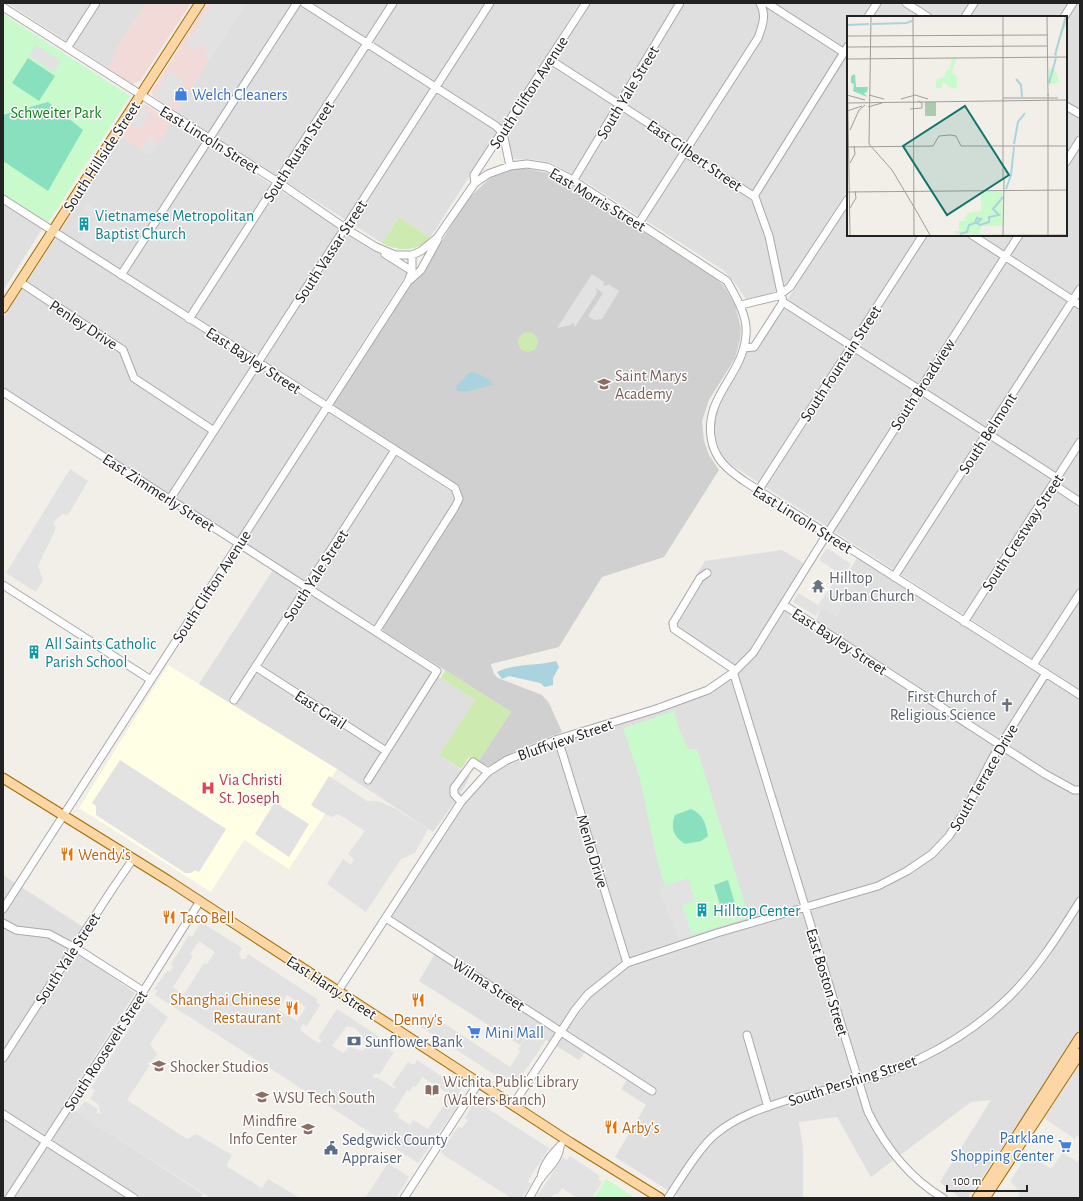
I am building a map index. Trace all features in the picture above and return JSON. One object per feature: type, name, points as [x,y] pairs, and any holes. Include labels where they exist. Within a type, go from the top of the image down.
[{"type":"main road","name":"South Hillside Street","points":[[3,308],[6,296],[20,282],[200,3]]},
{"type":"main road","name":"East Harry Street","points":[[3,778],[200,901],[479,1082],[513,1105],[562,1142],[660,1198]]},
{"type":"main road","points":[[977,1198],[1080,1037]]},
{"type":"main road","points":[[985,1198],[1080,1053]]},
{"type":"street","points":[[67,48],[96,3]]},
{"type":"street","points":[[121,275],[297,3]]},
{"type":"street","points":[[304,3],[496,126],[503,133],[510,166]]},
{"type":"street","name":"South Rutan Street","points":[[190,319],[393,3]]},
{"type":"street","name":"South Vassar Street","points":[[170,499],[490,3]]},
{"type":"street","name":"South Clifton Avenue","points":[[475,183],[474,175],[497,138],[503,133],[586,3]]},
{"type":"street","name":"South Yale Street","points":[[573,181],[680,3]]},
{"type":"street","points":[[639,223],[758,38],[764,23],[760,3]]},
{"type":"street","points":[[767,3],[844,52]]},
{"type":"street","points":[[869,16],[877,3]]},
{"type":"street","points":[[906,3],[926,16]]},
{"type":"street","points":[[966,16],[974,3]]},
{"type":"street","points":[[1065,16],[1073,3]]},
{"type":"street","name":"East Lincoln Street","points":[[3,7],[278,182],[345,228],[415,272]]},
{"type":"street","points":[[754,196],[847,48]]},
{"type":"street","name":"East Gilbert Street","points":[[549,59],[682,145],[684,152],[754,196],[769,236],[783,302]]},
{"type":"street","points":[[1067,107],[1080,114]]},
{"type":"street","points":[[1067,160],[1080,140]]},
{"type":"street","name":"East Morris Street","points":[[510,166],[528,164],[546,167],[573,181],[727,281],[741,305],[746,334],[744,348]]},
{"type":"street","name":"South Clifton Avenue","points":[[415,272],[412,255],[421,251],[437,238],[475,183],[488,174],[510,166]]},
{"type":"street","name":"East Bayley Street","points":[[3,199],[455,488],[459,498],[455,507],[376,631]]},
{"type":"street","points":[[741,305],[781,294],[790,287],[847,201]]},
{"type":"street","name":"South Clifton Avenue","points":[[3,909],[326,406],[407,283],[432,252],[442,230]]},
{"type":"street","name":"South Fountain Street","points":[[758,490],[922,236]]},
{"type":"street","points":[[974,236],[1080,305]]},
{"type":"street","name":"South Broadview","points":[[827,534],[1018,236]]},
{"type":"street","name":"East Lincoln Street","points":[[376,247],[395,255],[412,255]]},
{"type":"street","name":"Penley Drive","points":[[20,282],[123,350],[134,378],[214,431]]},
{"type":"street","name":"South Belmont","points":[[894,577],[1080,289]]},
{"type":"street","points":[[744,348],[754,347],[783,302],[987,434],[1055,481],[1080,502]]},
{"type":"street","name":"East Lincoln Street","points":[[744,348],[742,358],[712,410],[710,430],[714,453],[722,464],[758,490],[1080,695]]},
{"type":"street","name":"East Zimmerly Street","points":[[3,392],[437,671],[386,751]]},
{"type":"street","name":"South Crestway Street","points":[[964,622],[1080,442]]},
{"type":"street","name":"South Yale Street","points":[[234,700],[395,450]]},
{"type":"street","name":"Bluffview Street","points":[[338,991],[461,802],[488,772],[507,760],[558,739],[656,709],[708,690],[734,672],[753,653],[827,534]]},
{"type":"street","points":[[707,573],[700,578],[673,623],[674,629],[732,668],[734,672]]},
{"type":"street","points":[[3,585],[151,680]]},
{"type":"street","points":[[1033,665],[1080,593]]},
{"type":"street","name":"East Bayley Street","points":[[784,605],[1000,745],[1074,790],[1080,790]]},
{"type":"street","name":"East Grail","points":[[256,667],[386,751]]},
{"type":"street","name":"East Boston Street","points":[[734,672],[868,1112],[879,1135],[912,1174],[943,1198]]},
{"type":"street","name":"South Terrace Drive","points":[[513,1105],[588,994],[627,963],[717,933],[878,886],[907,872],[932,854],[949,836],[965,812],[976,787],[1000,745],[1046,673]]},
{"type":"street","name":"Menlo Drive","points":[[558,739],[627,963]]},
{"type":"street","points":[[368,780],[386,751]]},
{"type":"street","points":[[461,802],[454,794],[454,788],[473,762],[488,772]]},
{"type":"street","name":"South Yale Street","points":[[3,1058],[74,947],[133,859]]},
{"type":"street","name":"South Roosevelt Street","points":[[9,1198],[200,901]]},
{"type":"street","name":"South Pershing Street","points":[[668,1198],[691,1164],[716,1134],[741,1117],[920,1059],[954,1040],[1008,998],[1033,969],[1080,901]]},
{"type":"street","name":"Wilma Street","points":[[386,918],[562,1031],[652,1091]]},
{"type":"street","points":[[3,923],[16,930],[49,934],[74,947],[143,991]]},
{"type":"street","points":[[747,1036],[768,1107]]},
{"type":"street","points":[[404,1198],[479,1082]]},
{"type":"street","points":[[3,1114],[134,1198]]},
{"type":"street","points":[[529,1198],[541,1178],[542,1169],[562,1142]]},
{"type":"shaded area","points":[[7,3],[146,3],[116,49],[116,55],[108,68]]},
{"type":"shaded area","points":[[146,3],[191,3],[140,81],[132,84],[108,68],[116,55],[116,49]]},
{"type":"shaded area","points":[[207,3],[246,3],[176,112],[153,96],[151,92]]},
{"type":"shaded area","points":[[213,3],[246,3],[210,60],[203,56],[207,49],[201,45],[197,51],[186,45]]},
{"type":"shaded area","points":[[246,3],[580,3],[430,238],[399,217],[382,243],[176,112]]},
{"type":"shaded area","points":[[590,3],[969,3],[961,16],[847,16],[847,192],[785,287],[770,294],[746,299],[732,279],[723,270],[581,179],[549,162],[515,159],[511,156],[508,142],[509,130]]},
{"type":"shaded area","points":[[978,3],[1080,3],[1080,435],[965,613],[962,614],[733,466],[723,458],[714,430],[717,410],[748,351],[755,350],[847,207],[847,236],[1067,236],[1067,16],[970,16]]},
{"type":"shaded area","points":[[36,45],[61,61],[54,72],[29,56]]},
{"type":"shaded area","points":[[169,71],[184,81],[169,105],[154,95]]},
{"type":"shaded area","points":[[145,104],[172,121],[150,155],[122,137],[142,106]]},
{"type":"shaded area","points":[[144,106],[149,115],[139,129],[131,124]]},
{"type":"shaded area","points":[[172,121],[408,272],[321,407],[455,494],[453,507],[376,625],[369,622],[3,388],[3,318],[122,137],[150,155]]},
{"type":"shaded area","points":[[150,136],[159,141],[150,155],[141,149]]},
{"type":"shaded area","points":[[513,169],[528,169],[553,174],[714,277],[723,285],[735,304],[741,329],[740,340],[735,358],[709,400],[702,421],[704,441],[709,455],[719,470],[664,557],[602,577],[559,647],[491,664],[494,674],[498,678],[542,695],[549,703],[562,732],[517,750],[489,766],[478,762],[511,712],[383,631],[382,628],[458,509],[461,501],[461,494],[458,487],[335,408],[333,405],[407,288],[425,268],[467,200],[490,178]]},
{"type":"shaded area","points":[[3,199],[44,226],[3,291]]},
{"type":"shaded area","points":[[87,203],[109,216],[91,246],[79,239],[95,219],[82,211]]},
{"type":"shaded area","points":[[592,274],[604,282],[603,285],[607,286],[608,284],[619,291],[602,319],[594,320],[588,316],[603,293],[596,288],[597,293],[575,327],[573,322],[571,325],[557,328]]},
{"type":"shaded area","points":[[1080,447],[1080,690],[971,618]]},
{"type":"shaded area","points":[[70,469],[88,481],[68,515],[63,514],[53,522],[56,528],[38,566],[43,580],[36,592],[6,573]]},
{"type":"shaded area","points":[[827,548],[851,564],[842,578],[855,587],[836,616],[825,609],[820,609],[816,616],[793,602],[798,593],[818,605],[836,579],[839,573],[819,560]]},
{"type":"shaded area","points":[[782,550],[807,565],[784,605],[813,624],[820,609],[825,609],[836,616],[855,587],[844,579],[859,555],[1080,697],[1080,1032],[968,1198],[960,1198],[940,1182],[991,1100],[971,1102],[871,1177],[837,1117],[799,1122],[803,1147],[803,1198],[680,1198],[615,1157],[646,1105],[621,1089],[627,1080],[585,1052],[579,1060],[530,1030],[520,1045],[419,981],[437,950],[386,918],[466,796],[507,760],[708,690],[732,668],[667,624],[705,561]]},
{"type":"shaded area","points":[[273,570],[475,700],[439,755],[470,776],[461,793],[433,832],[337,769],[199,684]]},
{"type":"shaded area","name":"Via Christi St. Joseph","points":[[168,665],[337,769],[313,807],[325,814],[289,869],[244,840],[211,892],[79,808]]},
{"type":"shaded area","points":[[120,760],[226,829],[199,872],[195,870],[191,873],[185,873],[96,815],[96,806],[92,803]]},
{"type":"shaded area","points":[[329,776],[367,801],[378,801],[396,809],[428,829],[415,853],[401,859],[366,912],[327,884],[343,859],[351,865],[354,859],[348,854],[365,831],[338,814],[331,817],[311,805]]},
{"type":"shaded area","points":[[276,800],[282,807],[309,824],[289,857],[255,834]]},
{"type":"shaded area","points":[[3,875],[86,929],[72,954],[81,955],[135,993],[64,1104],[203,1194],[200,1198],[3,1198]]},
{"type":"shaded area","points":[[688,878],[695,901],[682,905],[692,936],[679,939],[659,890],[665,886]]},
{"type":"shaded area","points":[[201,922],[242,948],[239,954],[241,959],[246,959],[248,954],[317,999],[316,1002],[320,1005],[307,1026],[303,1024],[300,1030],[318,1043],[322,1041],[318,1038],[337,1009],[392,1045],[389,1050],[394,1052],[379,1075],[376,1073],[373,1075],[374,1078],[378,1078],[395,1089],[396,1087],[392,1085],[408,1062],[414,1065],[417,1060],[461,1089],[458,1093],[464,1097],[418,1163],[155,995],[157,991],[154,989],[167,971],[170,972],[173,966],[171,964],[189,935],[192,937]],"holes":[[[199,941],[215,952],[207,964],[204,963],[184,994],[173,987],[193,956],[190,954]],[[287,995],[306,1007],[297,1021],[278,1010]],[[347,1026],[355,1028],[368,1043],[363,1051],[349,1047],[343,1053],[332,1046]],[[422,1077],[451,1095],[428,1129],[413,1120],[410,1125],[398,1117],[399,1115],[394,1111],[407,1090],[410,1091],[413,1086],[416,1087]]]},
{"type":"shaded area","points":[[147,1001],[168,1017],[150,1044],[157,1054],[127,1100],[187,1139],[196,1134],[232,1155],[226,1166],[262,1188],[268,1179],[300,1198],[211,1198],[76,1112],[85,1101],[98,1109],[96,1113],[101,1114],[98,1104],[90,1099],[95,1090],[91,1088]]},
{"type":"shaded area","points":[[430,1014],[510,1067],[520,1051],[518,1049],[531,1030],[546,1040],[514,1087],[421,1027]]},
{"type":"shaded area","points":[[1080,1063],[1080,1137],[1076,1136],[1075,1139],[1044,1118]]},
{"type":"shaded area","points":[[479,1103],[549,1148],[528,1181],[531,1184],[522,1198],[511,1198],[441,1152],[458,1127],[462,1128],[468,1120],[465,1118],[473,1104],[477,1106]]},
{"type":"shaded area","points":[[1062,1153],[1080,1163],[1080,1198],[1020,1198],[1018,1190],[1010,1181],[1028,1154],[1050,1168],[1053,1167]]},
{"type":"shaded area","points":[[570,1156],[600,1176],[598,1179],[602,1182],[592,1198],[577,1198],[562,1188],[558,1194],[554,1194],[551,1198],[536,1198],[563,1157],[567,1160]]},
{"type":"shaded area","points":[[388,1163],[409,1177],[396,1198],[365,1198]]},
{"type":"green space","name":"Schweiter Park","points":[[3,14],[130,96],[47,224],[3,196]]},
{"type":"green space","points":[[28,58],[55,76],[39,101],[12,83]]},
{"type":"green space","points":[[48,102],[83,130],[48,191],[3,161],[3,115]]},
{"type":"green space","points":[[399,217],[430,238],[419,246],[407,249],[394,248],[382,243]]},
{"type":"green space","points":[[528,332],[535,335],[538,342],[535,349],[528,352],[521,349],[518,342],[521,335]]},
{"type":"green space","points":[[445,670],[511,712],[478,762],[469,757],[461,769],[439,755],[475,700],[441,678]]},
{"type":"green space","points":[[674,711],[678,727],[688,749],[697,749],[749,917],[679,939],[659,890],[665,886],[658,864],[640,779],[623,728]]},
{"type":"green space","points":[[691,809],[695,811],[703,820],[708,836],[701,841],[685,844],[674,832],[673,824],[675,815]]},
{"type":"green space","points":[[728,880],[735,904],[721,908],[714,885]]},
{"type":"green space","points":[[606,1179],[635,1198],[594,1198]]},
{"type":"water","points":[[470,372],[484,377],[493,385],[470,391],[457,391],[456,386]]},
{"type":"water","points":[[556,661],[559,667],[553,678],[553,685],[545,687],[540,683],[509,676],[502,679],[497,672],[512,667]]},
{"type":"place","name":"Welch Cleaners","points":[[181,94]]},
{"type":"place","name":"Vietnamese Metropolitan Baptist Church","points":[[84,224]]},
{"type":"place","name":"Saint Marys Academy","points":[[604,384]]},
{"type":"place","name":"Hilltop Urban Church","points":[[818,586]]},
{"type":"place","name":"All Saints Catholic Parish School","points":[[34,652]]},
{"type":"place","name":"First Church of Religious Science","points":[[1007,705]]},
{"type":"place","name":"Via Christi St. Joseph","points":[[208,788]]},
{"type":"place","name":"Wendy's","points":[[67,854]]},
{"type":"place","name":"Hilltop Center","points":[[702,910]]},
{"type":"place","name":"Taco Bell","points":[[169,917]]},
{"type":"place","name":"Denny's","points":[[418,1000]]},
{"type":"place","name":"Shanghai Chinese Restaurant","points":[[292,1008]]},
{"type":"place","name":"Mini Mall","points":[[474,1032]]},
{"type":"place","name":"Sunflower Bank","points":[[354,1041]]},
{"type":"place","name":"Shocker Studios","points":[[159,1066]]},
{"type":"place","name":"Wichita Public Library (Walters Branch)","points":[[432,1090]]},
{"type":"place","name":"WSU Tech South","points":[[262,1097]]},
{"type":"place","name":"Arby's","points":[[611,1127]]},
{"type":"place","name":"Mindfire Info Center","points":[[308,1129]]},
{"type":"place","name":"Parklane Shopping Center","points":[[1065,1146]]},
{"type":"place","name":"Sedgwick County Appraiser","points":[[331,1148]]}]
